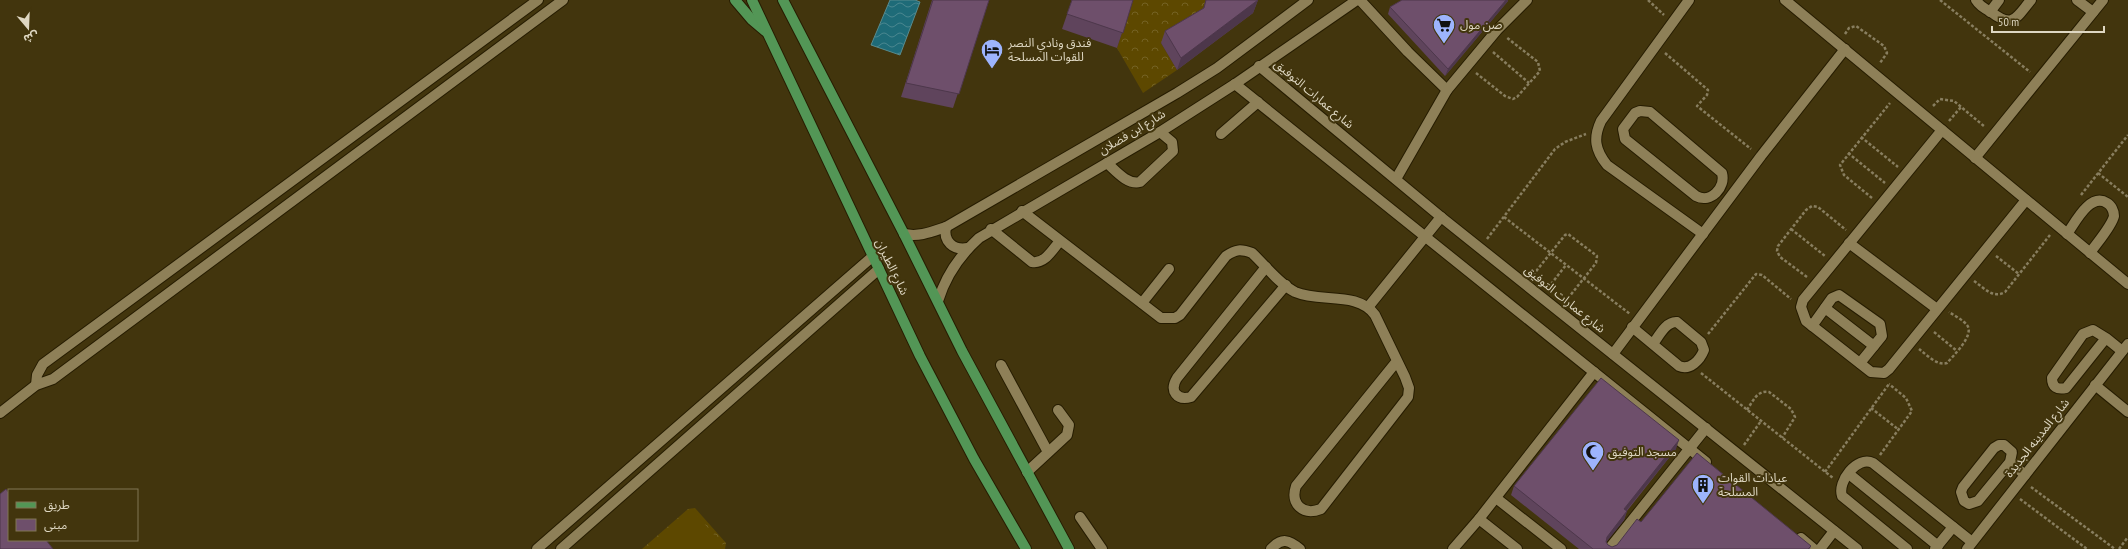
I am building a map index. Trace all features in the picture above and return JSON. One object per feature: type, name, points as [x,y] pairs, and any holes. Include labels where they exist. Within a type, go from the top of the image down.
[{"type":"main road","name":"شارع الطيران","points":[[735,0],[752,20],[767,32],[878,269],[974,459],[1026,549]]},
{"type":"main road","points":[[752,0],[767,32]]},
{"type":"main road","points":[[783,0],[904,234],[962,351],[1069,549]]},
{"type":"main road","points":[[788,0],[789,12]]},
{"type":"street","points":[[36,385],[37,375],[44,364],[538,0]]},
{"type":"street","points":[[0,413],[36,385],[53,379],[120,330],[563,0]]},
{"type":"street","name":"شارع ابن فضلان","points":[[904,234],[914,236],[946,227],[1177,93],[1217,68],[1308,0]]},
{"type":"street","points":[[1358,0],[1447,90]]},
{"type":"street","name":"شارع ابن فضلان","points":[[938,301],[950,272],[968,248],[991,229],[1160,132],[1235,84],[1259,66],[1358,0]]},
{"type":"street","points":[[1396,179],[1447,90],[1497,30],[1527,0]]},
{"type":"street","points":[[1689,0],[1601,120],[1596,132],[1597,150],[1607,165],[1702,234]]},
{"type":"street","points":[[1785,0],[2128,284]]},
{"type":"street","points":[[1976,0],[2002,21],[2008,21],[2018,16],[2031,0]]},
{"type":"street","points":[[1990,12],[1999,0]]},
{"type":"street","points":[[2077,0],[2093,12]]},
{"type":"street","points":[[1975,158],[2103,0]]},
{"type":"street","points":[[508,22],[517,34]]},
{"type":"street","points":[[1613,354],[1841,47]]},
{"type":"street","name":"شارع عمارات التوفيق","points":[[1259,66],[1480,248],[1857,549]]},
{"type":"street","points":[[1235,84],[1713,467]]},
{"type":"street","points":[[1220,134],[1258,102]]},
{"type":"street","points":[[1645,111],[1650,112],[1718,168],[1723,178],[1722,184],[1717,190],[1712,198],[1706,200],[1696,196],[1625,139],[1623,129],[1635,113],[1645,111]]},
{"type":"street","points":[[1942,130],[1905,173],[1803,300],[1801,308],[1806,321],[1871,372],[1877,374],[1889,369],[2026,200]]},
{"type":"street","points":[[1107,163],[1129,182],[1140,182],[1173,151],[1172,142],[1160,132]]},
{"type":"street","points":[[1717,190],[1729,199]]},
{"type":"street","points":[[276,193],[286,206]]},
{"type":"street","points":[[2067,234],[2088,205],[2094,201],[2102,200],[2108,203],[2113,209],[2114,216],[2111,223],[2090,253]]},
{"type":"street","points":[[1022,211],[1161,318],[1174,318],[1180,315],[1226,256],[1234,251],[1243,250],[1252,253],[1294,291],[1304,295],[1360,303],[1369,306],[1375,315],[1397,361],[1409,388],[1408,396],[1321,509],[1314,512],[1306,511],[1299,508],[1294,501],[1296,486],[1397,361]]},
{"type":"street","points":[[1369,306],[1441,216]]},
{"type":"street","points":[[946,227],[945,237],[950,245],[959,249],[968,248]]},
{"type":"street","points":[[991,229],[1032,262],[1037,263],[1044,260],[1060,241]]},
{"type":"street","points":[[1852,240],[1939,307]]},
{"type":"street","points":[[211,241],[220,255]]},
{"type":"street","points":[[537,549],[872,257]]},
{"type":"street","points":[[1266,267],[1177,378],[1173,384],[1173,391],[1177,397],[1184,399],[1191,397],[1286,285]]},
{"type":"street","points":[[553,534],[562,548],[878,269]]},
{"type":"street","points":[[1142,303],[1168,269]]},
{"type":"street","points":[[1812,326],[1835,296],[1843,296],[1880,324],[1882,336],[1860,363]]},
{"type":"street","points":[[1825,308],[1874,346]]},
{"type":"street","points":[[809,311],[817,323]]},
{"type":"street","points":[[110,315],[120,330]]},
{"type":"street","points":[[1635,324],[1653,344],[1683,368],[1692,366],[1704,350],[1701,342],[1677,322],[1667,326],[1653,344]]},
{"type":"street","points":[[2106,338],[2066,388],[2060,390],[2055,388],[2052,383],[2052,378],[2083,334],[2093,330],[2125,348]]},
{"type":"street","name":"شارع المدينه الجديدة","points":[[1969,545],[2125,348]]},
{"type":"street","points":[[1001,365],[1048,452]]},
{"type":"street","points":[[1453,549],[1496,498],[1594,372]]},
{"type":"street","points":[[2095,385],[2128,412]]},
{"type":"street","points":[[1027,472],[1067,435],[1069,424],[1058,410]]},
{"type":"street","points":[[1609,549],[1706,428]]},
{"type":"street","points":[[1999,445],[2009,447],[2012,452],[2010,462],[1978,501],[1969,504],[1964,501],[1961,492],[1963,487],[1994,448],[1999,445]]},
{"type":"street","points":[[1907,549],[1846,501],[1840,491],[1841,485],[1849,474],[1857,464],[1862,461],[1868,460],[1873,463],[1953,526],[1969,545]]},
{"type":"street","points":[[2010,462],[2023,477]]},
{"type":"street","points":[[1849,474],[1936,547],[1953,526]]},
{"type":"street","points":[[1496,498],[1561,549]]},
{"type":"street","points":[[1080,517],[1102,549]]},
{"type":"street","points":[[1479,519],[1518,549]]},
{"type":"street","points":[[1790,530],[1814,549]]},
{"type":"street","points":[[1820,549],[1834,531]]},
{"type":"street","points":[[1271,549],[1279,542],[1286,540],[1292,542],[1300,549]]},
{"type":"path","points":[[1648,0],[1672,22]]},
{"type":"path","points":[[1940,0],[2038,79]]},
{"type":"path","points":[[1841,47],[1849,28],[1856,26],[1884,46],[1887,49],[1886,56],[1873,73]]},
{"type":"path","points":[[1468,66],[1508,99],[1517,97],[1540,71],[1540,64],[1497,30]]},
{"type":"path","points":[[1655,45],[1708,90],[1707,95],[1697,106],[1761,156]]},
{"type":"path","points":[[1485,46],[1529,83]]},
{"type":"path","points":[[1880,204],[1840,170],[1842,160],[1898,94]]},
{"type":"path","points":[[1925,116],[1940,99],[1954,101],[1993,134]]},
{"type":"path","points":[[1942,130],[1961,107]]},
{"type":"path","points":[[1480,248],[1555,149],[1575,137],[1596,132]]},
{"type":"path","points":[[1861,137],[1905,173]]},
{"type":"path","points":[[1848,153],[1892,189]]},
{"type":"path","points":[[2098,173],[2128,197]]},
{"type":"path","points":[[1816,284],[1780,257],[1777,251],[1778,246],[1806,210],[1812,206],[1818,207],[1852,240]]},
{"type":"path","points":[[1504,217],[1584,278],[1635,324]]},
{"type":"path","points":[[1791,229],[1833,263]]},
{"type":"path","points":[[1526,284],[1564,235],[1572,235],[1597,256],[1596,264],[1559,310]]},
{"type":"path","points":[[1987,248],[2019,274]]},
{"type":"path","points":[[1542,297],[1566,265]]},
{"type":"path","points":[[1701,342],[1752,277],[1756,274],[1762,275],[1801,308]]},
{"type":"path","points":[[1911,342],[1940,364],[1947,363],[1957,351],[1968,337],[1969,329],[1939,307]]},
{"type":"path","points":[[1925,325],[1957,351]]},
{"type":"path","points":[[1692,366],[1841,485]]},
{"type":"path","points":[[1873,463],[1912,411],[1906,398],[1877,374]]},
{"type":"path","points":[[1825,472],[1889,384]]},
{"type":"path","points":[[1747,410],[1757,395],[1765,391],[1769,392],[1792,409],[1795,417],[1782,438]]},
{"type":"path","points":[[1871,408],[1899,430]]},
{"type":"path","points":[[1738,454],[1761,421]]},
{"type":"path","points":[[2023,477],[2115,549]]},
{"type":"path","points":[[2011,492],[2087,549]]},
{"type":"path","points":[[2118,549],[2128,537]]},
{"type":"green space","points":[[1133,0],[1206,0],[1199,21],[1161,43],[1177,70],[1143,93],[1117,48]]},
{"type":"green space","points":[[695,508],[726,543],[725,549],[642,549],[688,509]]},
{"type":"green space","points":[[693,511],[724,546],[721,549],[650,549]]},
{"type":"water","points":[[890,0],[915,0],[920,2],[900,55],[871,45]]},
{"type":"building","name":"فندق ونادي النصر للقوات المسلحة","points":[[933,0],[989,0],[959,94],[906,83]]},
{"type":"building","points":[[1072,0],[1133,0],[1123,33],[1067,14]]},
{"type":"building","points":[[1206,0],[1258,0],[1181,58],[1165,31],[1204,8]]},
{"type":"building","name":"صن مول","points":[[1402,0],[1506,0],[1448,69],[1390,7]]},
{"type":"building","points":[[1601,378],[1679,440],[1624,509],[1627,511],[1607,537],[1606,542],[1608,545],[1612,547],[1617,545],[1637,519],[1641,522],[1697,453],[1811,546],[1808,549],[1593,549],[1514,486]]},
{"type":"building","points":[[6,489],[8,492],[8,541],[47,541],[53,549],[0,549],[0,494]]},
{"type":"place","name":"صن مول","points":[[1444,44]]},
{"type":"place","name":"فندق ونادي النصر للقوات المسلحة","points":[[992,70]]},
{"type":"place","name":"مسجد التوفيق","points":[[1593,472]]},
{"type":"place","name":"عيادات القوات المسلحة","points":[[1703,504]]}]
